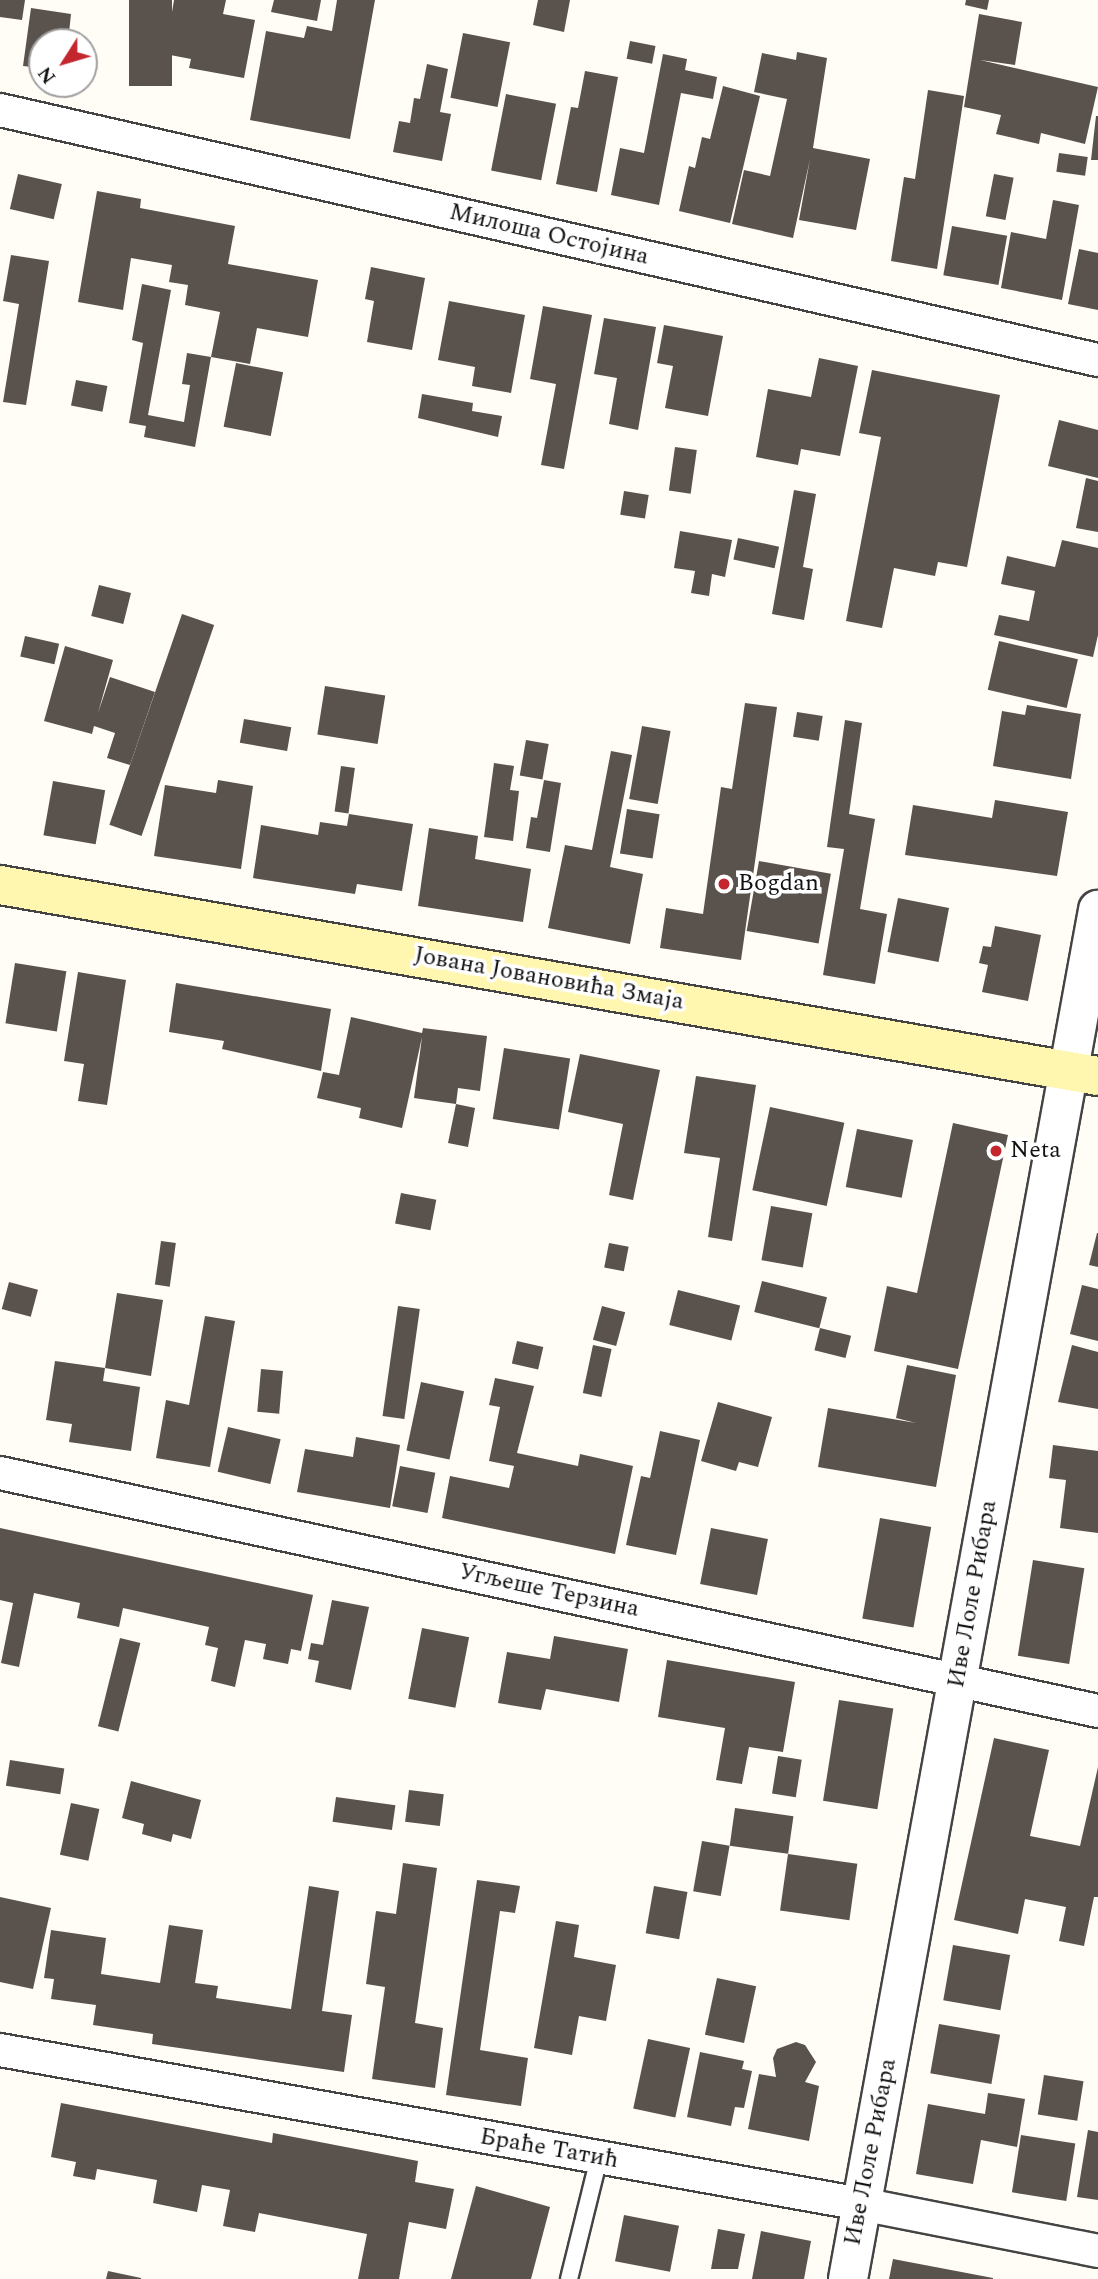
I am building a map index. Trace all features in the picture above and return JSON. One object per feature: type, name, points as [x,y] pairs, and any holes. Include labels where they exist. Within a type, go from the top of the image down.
[{"type":"main road","name":"Јована Јовановића Змаја","points":[[0,885],[1082,1072]]},
{"type":"street","name":"Милоша Остојина","points":[[0,110],[1098,360]]},
{"type":"street","name":"Иве Лоле Рибара","points":[[848,2279],[958,1679],[1082,1072],[1098,910]]},
{"type":"street","name":"Угљеше Терзина","points":[[0,1473],[1098,1710]]},
{"type":"street","name":"Браће Татић","points":[[0,2050],[861,2204],[1098,2251]]},
{"type":"lane","points":[[569,2279],[598,2158]]},
{"type":"building","points":[[0,0],[25,0],[22,20],[0,17]]},
{"type":"building","points":[[129,0],[172,0],[172,86],[129,86]]},
{"type":"building","points":[[174,0],[226,0],[223,14],[255,20],[244,78],[189,68],[191,59],[165,54]]},
{"type":"building","points":[[274,0],[321,0],[317,21],[271,12]]},
{"type":"building","points":[[337,0],[375,0],[350,139],[250,120],[266,31],[304,38],[307,26],[332,31]]},
{"type":"building","points":[[538,0],[570,0],[564,32],[533,25]]},
{"type":"building","points":[[966,0],[989,0],[987,10],[965,5]]},
{"type":"building","points":[[31,8],[71,14],[70,28],[28,28]]},
{"type":"building","points":[[979,14],[1022,22],[1015,65],[980,60],[1098,87],[1085,144],[1041,133],[1039,144],[996,134],[1001,115],[964,107]]},
{"type":"building","points":[[28,30],[28,67],[23,66]]},
{"type":"building","points":[[463,33],[510,42],[498,107],[450,98]]},
{"type":"building","points":[[630,41],[656,46],[652,64],[627,59]]},
{"type":"building","points":[[797,52],[827,58],[813,148],[870,159],[856,230],[799,220],[810,159],[793,238],[732,224],[744,170],[770,176],[787,99],[754,92],[762,53],[796,60]]},
{"type":"building","points":[[663,54],[687,59],[685,70],[717,77],[713,99],[681,93],[659,205],[611,195],[620,148],[644,153]]},
{"type":"building","points":[[427,64],[448,69],[440,112],[451,114],[442,161],[393,152],[399,121],[410,123],[414,98],[420,99]]},
{"type":"building","points":[[585,71],[618,77],[597,192],[556,184],[571,107],[578,108]]},
{"type":"building","points":[[723,86],[760,96],[730,223],[679,211],[689,166],[695,168],[702,137],[710,139]]},
{"type":"building","points":[[928,90],[964,96],[937,269],[891,261],[904,177],[915,179]]},
{"type":"building","points":[[506,94],[556,104],[541,180],[491,171]]},
{"type":"building","points":[[1096,116],[1098,160],[1091,160]]},
{"type":"building","points":[[1059,153],[1088,157],[1085,176],[1056,172]]},
{"type":"building","points":[[18,174],[62,184],[54,219],[10,209]]},
{"type":"building","points":[[994,174],[1014,178],[1005,220],[986,216]]},
{"type":"building","points":[[97,191],[141,199],[140,208],[235,226],[228,264],[318,280],[308,337],[257,328],[250,364],[211,357],[220,312],[185,305],[188,285],[169,282],[172,265],[131,258],[123,310],[78,302]]},
{"type":"building","points":[[1053,200],[1079,205],[1062,300],[1001,288],[1011,232],[1046,239]]},
{"type":"building","points":[[952,226],[1007,236],[998,285],[943,275]]},
{"type":"building","points":[[1079,249],[1098,253],[1098,310],[1068,304]]},
{"type":"building","points":[[11,255],[49,261],[26,405],[3,402],[19,304],[3,301]]},
{"type":"building","points":[[371,267],[425,278],[412,350],[367,342],[374,301],[365,299]]},
{"type":"building","points":[[142,284],[171,290],[148,415],[184,422],[190,385],[182,384],[187,353],[211,357],[195,447],[144,437],[146,426],[129,423],[143,343],[132,340]]},
{"type":"building","points":[[449,301],[525,315],[511,393],[472,386],[475,367],[438,360]]},
{"type":"building","points":[[543,306],[592,315],[564,469],[541,465],[556,384],[530,379]]},
{"type":"building","points":[[604,318],[656,327],[638,430],[609,424],[617,378],[594,374]]},
{"type":"building","points":[[664,325],[723,336],[708,416],[665,408],[673,366],[657,363]]},
{"type":"building","points":[[819,358],[858,366],[840,456],[801,449],[798,465],[756,457],[768,389],[811,397]]},
{"type":"building","points":[[236,363],[283,372],[271,436],[224,427]]},
{"type":"building","points":[[872,370],[1000,395],[967,567],[938,562],[935,576],[894,568],[882,628],[846,621],[881,437],[859,433]]},
{"type":"building","points":[[76,380],[107,386],[102,412],[71,406]]},
{"type":"building","points":[[422,394],[473,403],[472,411],[502,416],[498,437],[418,418]]},
{"type":"building","points":[[1059,420],[1098,430],[1098,478],[1048,466]]},
{"type":"building","points":[[675,447],[697,450],[691,494],[669,491]]},
{"type":"building","points":[[1086,478],[1098,481],[1098,532],[1076,528]]},
{"type":"building","points":[[794,490],[816,494],[803,567],[813,569],[804,620],[772,614]]},
{"type":"building","points":[[624,491],[649,495],[645,519],[620,515]]},
{"type":"building","points":[[680,531],[732,540],[725,577],[712,574],[709,596],[691,593],[695,571],[674,568]]},
{"type":"building","points":[[738,538],[779,547],[775,568],[733,560]]},
{"type":"building","points":[[1062,540],[1098,548],[1098,635],[1093,657],[994,635],[999,615],[1029,621],[1035,591],[1001,584],[1007,556],[1055,567]]},
{"type":"building","points":[[99,585],[131,593],[123,624],[91,616]]},
{"type":"building","points":[[182,614],[214,625],[142,836],[109,825]]},
{"type":"building","points":[[25,636],[59,644],[54,664],[20,656]]},
{"type":"building","points":[[999,641],[1078,659],[1067,708],[988,690]]},
{"type":"building","points":[[65,646],[113,660],[98,713],[110,677],[155,692],[130,765],[107,758],[115,733],[94,726],[92,734],[44,721]]},
{"type":"building","points":[[325,686],[385,696],[378,744],[317,734]]},
{"type":"building","points":[[745,703],[777,707],[741,960],[660,948],[666,908],[703,914],[721,787],[732,789]]},
{"type":"building","points":[[1027,705],[1081,714],[1071,779],[993,766],[1002,711],[1025,715]]},
{"type":"building","points":[[797,712],[823,716],[819,741],[793,737]]},
{"type":"building","points":[[244,719],[291,727],[287,751],[240,743]]},
{"type":"building","points":[[845,720],[862,723],[849,814],[875,819],[860,909],[887,914],[875,984],[823,975],[844,849],[827,847]]},
{"type":"building","points":[[642,726],[671,731],[658,804],[629,799]]},
{"type":"building","points":[[526,740],[549,744],[542,779],[520,775]]},
{"type":"building","points":[[611,751],[632,755],[610,867],[643,874],[630,944],[548,928],[565,845],[592,850]]},
{"type":"building","points":[[494,763],[514,766],[510,790],[519,791],[513,841],[484,837]]},
{"type":"building","points":[[341,766],[355,768],[348,814],[335,812]]},
{"type":"building","points":[[218,780],[253,786],[241,869],[154,856],[165,785],[216,793]]},
{"type":"building","points":[[544,780],[561,783],[550,852],[526,848],[531,817],[537,818]]},
{"type":"building","points":[[53,781],[105,790],[96,844],[43,835]]},
{"type":"building","points":[[995,800],[1068,812],[1057,876],[905,855],[913,805],[992,818]]},
{"type":"building","points":[[627,809],[660,814],[653,859],[620,853]]},
{"type":"building","points":[[349,814],[413,824],[402,891],[357,884],[355,894],[253,878],[261,825],[318,835],[320,822],[347,826]]},
{"type":"building","points":[[429,828],[478,836],[475,859],[531,869],[523,922],[418,906]]},
{"type":"building","points":[[759,861],[831,874],[819,944],[747,931]]},
{"type":"building","points":[[898,898],[949,908],[939,962],[888,952]]},
{"type":"building","points":[[995,926],[1041,935],[1028,1001],[982,992],[988,965],[979,963],[983,946],[991,947]]},
{"type":"building","points":[[15,963],[66,971],[57,1031],[5,1023]]},
{"type":"building","points":[[78,972],[126,980],[107,1105],[78,1101],[84,1064],[64,1061]]},
{"type":"building","points":[[176,983],[331,1009],[321,1071],[222,1049],[224,1041],[169,1032]]},
{"type":"building","points":[[351,1017],[422,1033],[423,1028],[487,1036],[480,1091],[458,1088],[456,1104],[414,1098],[422,1037],[402,1128],[359,1118],[361,1108],[317,1098],[323,1072],[339,1075]]},
{"type":"building","points":[[504,1048],[570,1058],[559,1130],[493,1119]]},
{"type":"building","points":[[580,1054],[660,1070],[633,1200],[609,1195],[623,1124],[568,1112]]},
{"type":"building","points":[[696,1076],[756,1085],[732,1241],[708,1237],[720,1158],[684,1153]]},
{"type":"building","points":[[456,1104],[475,1108],[468,1147],[448,1143]]},
{"type":"building","points":[[770,1107],[844,1123],[827,1206],[752,1190]]},
{"type":"building","points":[[953,1123],[1008,1135],[958,1369],[874,1351],[887,1286],[917,1293]]},
{"type":"building","points":[[857,1129],[913,1140],[902,1198],[846,1187]]},
{"type":"building","points":[[401,1193],[436,1200],[430,1230],[395,1223]]},
{"type":"building","points":[[771,1206],[812,1213],[803,1267],[761,1260]]},
{"type":"building","points":[[1098,1233],[1098,1267],[1089,1265]]},
{"type":"building","points":[[161,1241],[176,1243],[170,1287],[155,1285]]},
{"type":"building","points":[[609,1243],[629,1247],[624,1271],[604,1268]]},
{"type":"building","points":[[762,1281],[827,1297],[819,1328],[754,1312]]},
{"type":"building","points":[[9,1282],[38,1290],[31,1317],[2,1309]]},
{"type":"building","points":[[1082,1285],[1098,1289],[1098,1341],[1070,1334]]},
{"type":"building","points":[[678,1290],[740,1305],[731,1340],[669,1325]]},
{"type":"building","points":[[117,1293],[163,1300],[151,1376],[105,1368]]},
{"type":"building","points":[[398,1306],[420,1309],[404,1419],[383,1416]]},
{"type":"building","points":[[602,1306],[625,1312],[616,1346],[593,1340]]},
{"type":"building","points":[[205,1316],[235,1321],[210,1467],[156,1458],[166,1400],[189,1405]]},
{"type":"building","points":[[820,1328],[851,1336],[845,1358],[814,1350]]},
{"type":"building","points":[[517,1341],[543,1347],[538,1369],[512,1363]]},
{"type":"building","points":[[593,1345],[612,1349],[601,1397],[583,1393]]},
{"type":"building","points":[[1072,1345],[1098,1352],[1098,1409],[1058,1402]]},
{"type":"building","points":[[55,1361],[105,1368],[103,1381],[140,1387],[131,1451],[69,1442],[72,1424],[46,1420]]},
{"type":"building","points":[[907,1365],[956,1375],[936,1487],[818,1467],[828,1408],[916,1423],[896,1418]]},
{"type":"building","points":[[261,1369],[283,1371],[279,1414],[257,1412]]},
{"type":"building","points":[[495,1378],[534,1386],[517,1453],[578,1466],[580,1454],[633,1466],[615,1554],[442,1518],[450,1476],[509,1488],[514,1466],[489,1461],[500,1407],[489,1405]]},
{"type":"building","points":[[421,1382],[464,1391],[449,1460],[406,1450]]},
{"type":"building","points":[[718,1402],[772,1417],[758,1467],[739,1462],[736,1471],[701,1461]]},
{"type":"building","points":[[228,1427],[281,1439],[270,1484],[218,1472]]},
{"type":"building","points":[[660,1431],[700,1440],[676,1555],[626,1545],[641,1476],[650,1478]]},
{"type":"building","points":[[356,1437],[400,1445],[390,1508],[297,1492],[305,1449],[353,1457]]},
{"type":"building","points":[[1053,1445],[1098,1451],[1098,1533],[1060,1528],[1066,1480],[1049,1478]]},
{"type":"building","points":[[400,1466],[435,1473],[428,1513],[392,1506]]},
{"type":"building","points":[[880,1518],[931,1527],[913,1627],[862,1618]]},
{"type":"building","points":[[0,1528],[313,1595],[301,1651],[291,1649],[288,1664],[263,1659],[266,1644],[245,1640],[235,1687],[211,1681],[218,1648],[205,1645],[209,1627],[123,1608],[119,1627],[77,1618],[80,1603],[34,1593],[19,1667],[1,1663],[13,1603],[0,1600]]},
{"type":"building","points":[[711,1528],[768,1539],[757,1595],[700,1584]]},
{"type":"building","points":[[1033,1560],[1084,1568],[1069,1664],[1018,1656]]},
{"type":"building","points":[[332,1600],[369,1607],[351,1690],[315,1682],[319,1661],[308,1659],[311,1643],[323,1645]]},
{"type":"building","points":[[422,1628],[469,1637],[455,1708],[408,1699]]},
{"type":"building","points":[[554,1636],[628,1649],[619,1702],[546,1689],[541,1710],[498,1703],[507,1652],[550,1659]]},
{"type":"building","points":[[120,1638],[140,1643],[118,1731],[98,1726]]},
{"type":"building","points":[[667,1660],[795,1682],[783,1752],[749,1747],[742,1784],[716,1780],[725,1728],[658,1717]]},
{"type":"building","points":[[839,1700],[893,1709],[877,1809],[823,1801]]},
{"type":"building","points":[[994,1738],[1049,1750],[1030,1836],[1080,1846],[1098,1767],[1098,1897],[1094,1897],[1084,1946],[1059,1941],[1066,1907],[1025,1899],[1018,1934],[954,1920]]},
{"type":"building","points":[[778,1756],[802,1760],[796,1797],[772,1794]]},
{"type":"building","points":[[10,1760],[64,1769],[60,1794],[6,1786]]},
{"type":"building","points":[[131,1781],[201,1800],[191,1839],[173,1834],[171,1842],[142,1834],[144,1824],[122,1818]]},
{"type":"building","points":[[409,1790],[444,1794],[440,1826],[405,1822]]},
{"type":"building","points":[[336,1797],[395,1805],[392,1830],[333,1822]]},
{"type":"building","points":[[71,1803],[99,1809],[88,1861],[60,1855]]},
{"type":"building","points":[[735,1808],[793,1816],[788,1854],[730,1846]]},
{"type":"building","points":[[702,1841],[730,1846],[721,1896],[693,1891]]},
{"type":"building","points":[[788,1854],[857,1864],[849,1920],[780,1910]]},
{"type":"building","points":[[403,1863],[437,1868],[415,2023],[443,2028],[435,2088],[372,2079],[385,1987],[366,1984],[376,1911],[396,1914]]},
{"type":"building","points":[[477,1880],[520,1886],[515,1913],[500,1911],[480,2050],[528,2058],[521,2106],[446,2095]]},
{"type":"building","points":[[309,1886],[339,1891],[322,2011],[352,2015],[344,2072],[152,2044],[153,2034],[93,2025],[96,2005],[51,1999],[54,1979],[44,1978],[51,1930],[106,1938],[101,1974],[160,1983],[169,1925],[203,1930],[195,1983],[218,1986],[216,1998],[291,2009]]},
{"type":"building","points":[[654,1886],[687,1892],[679,1939],[646,1933]]},
{"type":"building","points":[[0,1897],[51,1908],[33,1989],[0,1982]]},
{"type":"building","points":[[556,1921],[579,1925],[574,1957],[616,1965],[606,2021],[579,2016],[572,2055],[534,2048]]},
{"type":"building","points":[[953,1945],[1010,1955],[1000,2010],[943,2000]]},
{"type":"building","points":[[717,1978],[756,1986],[744,2043],[705,2035]]},
{"type":"building","points":[[939,2024],[1000,2035],[991,2084],[930,2073]]},
{"type":"building","points":[[648,2039],[690,2048],[675,2117],[633,2108]]},
{"type":"building","points":[[796,2042],[805,2045],[816,2062],[805,2082],[819,2086],[809,2141],[748,2129],[759,2074],[776,2077],[773,2058],[777,2049]]},
{"type":"building","points":[[700,2052],[744,2061],[742,2069],[752,2071],[744,2108],[735,2107],[731,2126],[687,2117]]},
{"type":"building","points":[[1044,2075],[1084,2081],[1077,2121],[1038,2115]]},
{"type":"building","points":[[988,2093],[1025,2099],[1017,2147],[981,2140],[973,2184],[916,2174],[928,2104],[985,2114]]},
{"type":"building","points":[[61,2103],[272,2143],[273,2133],[418,2161],[415,2182],[454,2189],[446,2229],[409,2222],[399,2279],[358,2279],[367,2234],[259,2213],[255,2232],[223,2226],[230,2190],[202,2185],[197,2212],[153,2203],[157,2180],[97,2169],[95,2180],[73,2176],[76,2162],[51,2157]]},
{"type":"building","points":[[1088,2130],[1098,2132],[1098,2200],[1077,2197]]},
{"type":"building","points":[[1021,2135],[1075,2144],[1066,2201],[1012,2192]]},
{"type":"building","points":[[476,2186],[550,2207],[531,2279],[451,2279]]},
{"type":"building","points":[[624,2215],[679,2226],[670,2272],[615,2261]]},
{"type":"building","points":[[718,2229],[745,2234],[738,2269],[711,2269]]},
{"type":"building","points":[[761,2231],[811,2241],[804,2279],[752,2279]]},
{"type":"building","points":[[893,2259],[993,2278],[993,2279],[889,2279]]},
{"type":"building","points":[[108,2271],[141,2278],[141,2279],[106,2279]]},
{"type":"place","name":"Bogdan","points":[[724,884]]},
{"type":"place","name":"Neta","points":[[996,1151]]}]
